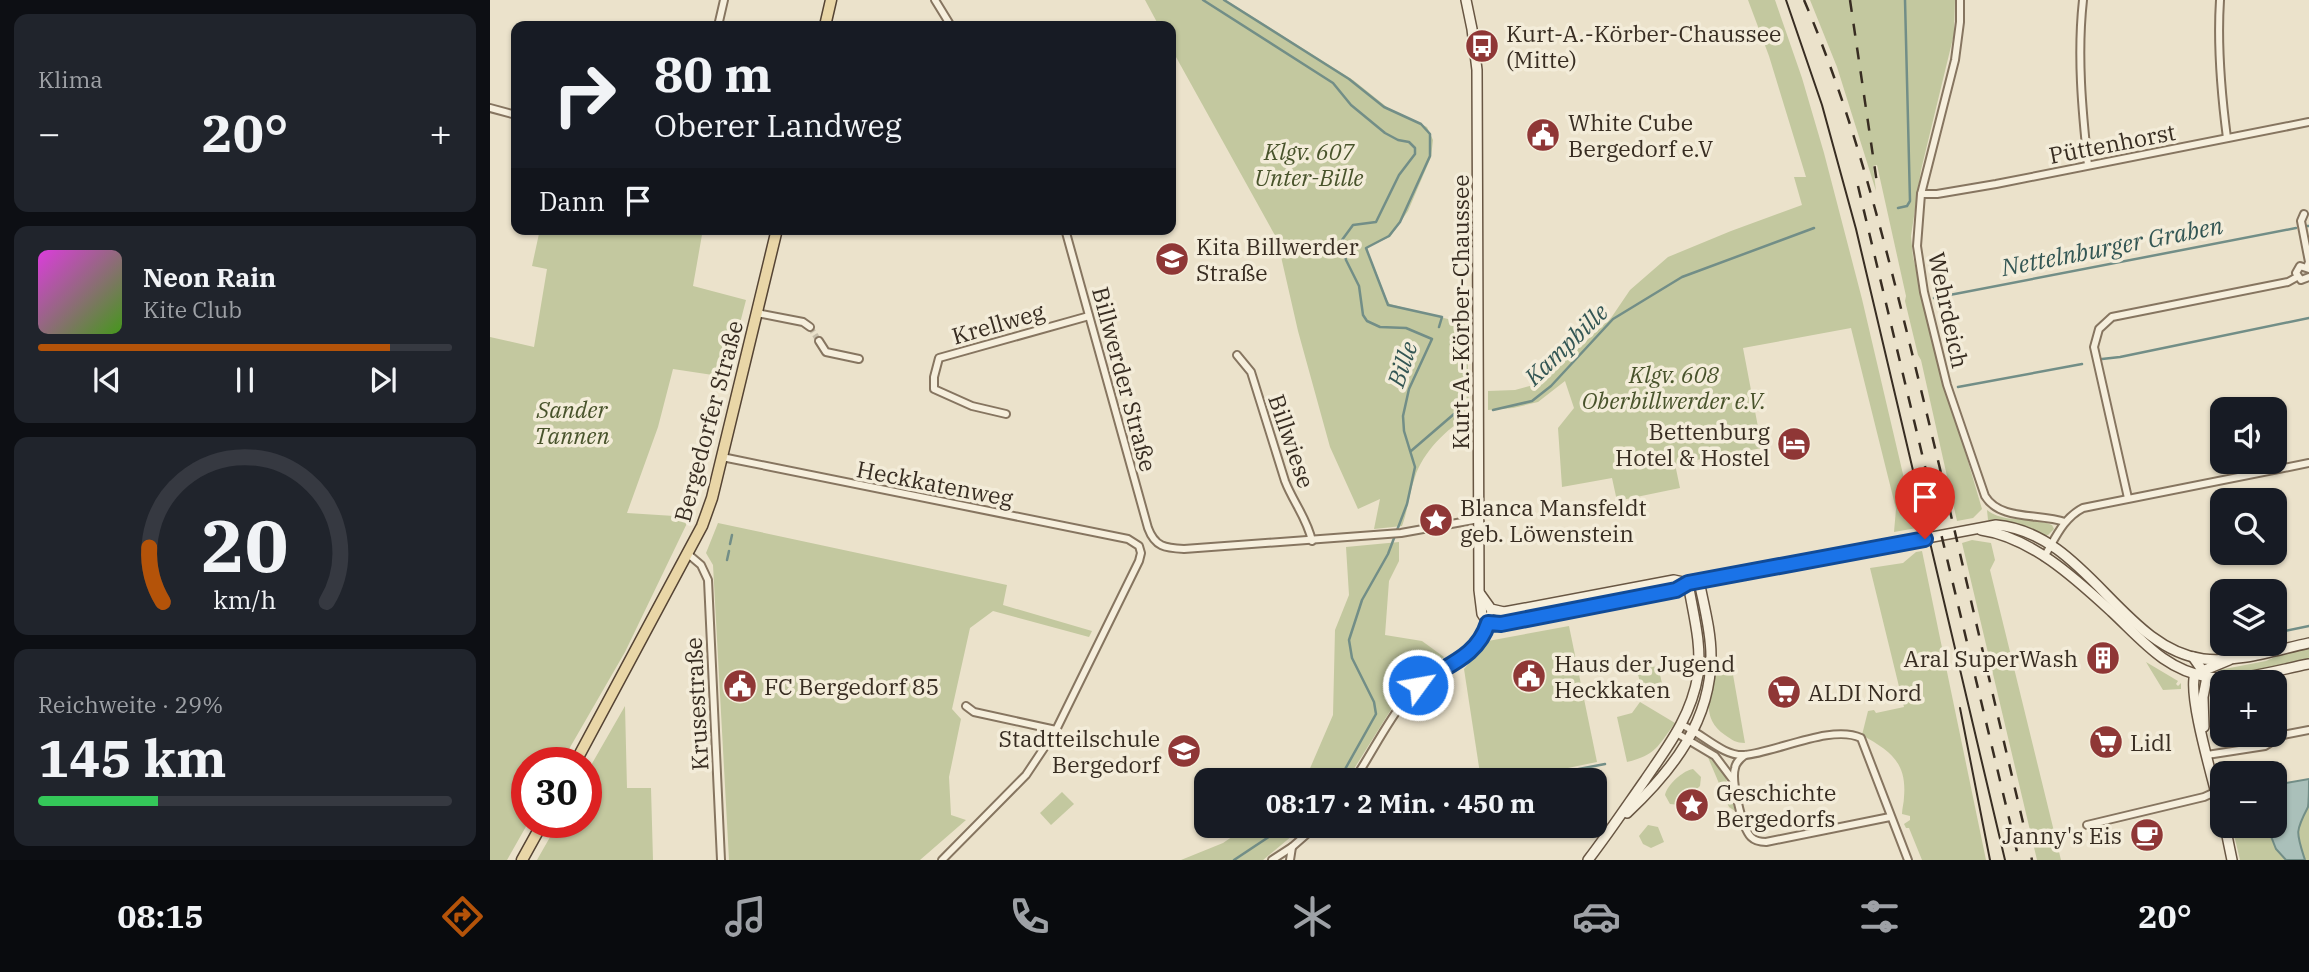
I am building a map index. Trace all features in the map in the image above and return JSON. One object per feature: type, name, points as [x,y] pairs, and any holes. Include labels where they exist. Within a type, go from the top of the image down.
[{"type":"main road","points":[[826,21],[831,0]]},
{"type":"main road","name":"Kurt-A.-Körber-Chaussee","points":[[1466,0],[1477,70],[1479,590],[1480,608],[1488,623]]},
{"type":"main road","name":"Bergedorfer Straße","points":[[584,747],[688,554],[712,498],[776,235]]},
{"type":"main road","points":[[1479,590],[1483,601],[1491,610],[1504,611],[1674,580],[1699,582],[1976,529],[2008,526],[2025,531],[2051,545],[2157,641],[2176,652],[2210,660],[2309,643]]},
{"type":"main road","points":[[1976,529],[1994,532],[2017,541],[2044,557],[2096,598],[2161,659],[2202,674],[2249,676],[2309,664]]},
{"type":"main road","points":[[1618,821],[1653,788],[1681,754],[1694,730],[1707,692],[1711,655],[1699,582]]},
{"type":"main road","points":[[1488,623],[1501,624],[1676,590],[1688,583]]},
{"type":"main road","points":[[1588,860],[1618,821],[1680,729],[1691,702],[1698,676],[1699,653],[1688,583]]},
{"type":"main road","points":[[1617,601],[1621,590]]},
{"type":"main road","points":[[1556,612],[1556,606],[1561,601]]},
{"type":"main road","points":[[2193,657],[2202,674],[2206,750],[2210,769]]},
{"type":"main road","points":[[2202,674],[2233,658]]},
{"type":"main road","points":[[522,860],[534,838]]},
{"type":"main road","points":[[2227,838],[2232,860]]},
{"type":"street","points":[[719,21],[724,0]]},
{"type":"street","points":[[935,0],[948,21]]},
{"type":"street","name":"Wehrdeich","points":[[1959,0],[1960,23],[1955,60],[1921,194],[1917,246],[1924,292],[1947,385],[1985,496],[1997,509],[2045,516],[2065,522]]},
{"type":"street","points":[[2083,0],[2080,26],[2081,104],[2088,165]]},
{"type":"street","points":[[2220,0],[2220,91],[2227,138]]},
{"type":"street","points":[[490,108],[511,114]]},
{"type":"street","name":"Püttenhorst","points":[[1921,194],[1987,186],[2309,122]]},
{"type":"street","points":[[2297,277],[2298,267],[2308,268],[2309,262],[2301,221],[2304,214]]},
{"type":"street","name":"Billwerder Straße","points":[[1067,235],[1152,539],[1163,547],[1184,550],[1312,541]]},
{"type":"street","points":[[2129,498],[2094,347],[2099,329],[2112,317],[2288,282],[2297,277]]},
{"type":"street","points":[[2297,277],[2303,280],[2309,277]]},
{"type":"street","points":[[757,313],[803,322],[810,327]]},
{"type":"street","name":"Krellweg","points":[[1006,414],[972,406],[934,389],[933,377],[940,358],[1089,316]]},
{"type":"street","points":[[819,341],[825,352],[859,359]]},
{"type":"street","name":"Billwiese","points":[[1237,355],[1251,372],[1270,440],[1290,494],[1309,525],[1312,541]]},
{"type":"street","name":"Heckkatenweg","points":[[722,457],[1128,539],[1139,546],[1139,561],[1056,730]]},
{"type":"street","points":[[2044,557],[2065,522],[2083,508],[2309,463]]},
{"type":"street","points":[[1312,541],[1401,533],[1479,519]]},
{"type":"street","name":"Krusestraße","points":[[688,554],[701,565],[708,580],[721,860]]},
{"type":"street","points":[[1362,768],[1408,696],[1429,678],[1472,650],[1481,639],[1491,610]]},
{"type":"street","points":[[942,860],[1026,775],[1056,730],[974,712],[966,706]]},
{"type":"street","points":[[1680,729],[1694,730],[1728,751],[1745,755],[1843,733],[1856,736],[1864,742],[1908,860]]},
{"type":"street","points":[[1680,729],[1689,741],[1715,756],[1734,782]]},
{"type":"street","points":[[2206,750],[2265,746],[2283,735],[2309,730]]},
{"type":"street","points":[[1745,755],[1735,766],[1734,782],[1744,827],[1748,835],[1758,841],[1766,842],[1890,817]]},
{"type":"street","points":[[2087,825],[2210,794]]},
{"type":"street","points":[[1272,860],[1302,838]]},
{"type":"street","points":[[1290,860],[1292,847]]},
{"type":"green space","name":"Klgv. 607 Unter-Bille","points":[[1145,0],[1226,0],[1353,80],[1388,108],[1427,127],[1433,140],[1431,157],[1408,211],[1390,237],[1367,249],[1390,304],[1467,324],[1469,416],[1444,434],[1424,459],[1413,483],[1402,526],[1374,529],[1380,499],[1358,509],[1330,447],[1298,331],[1277,239],[1176,57],[1176,21],[1156,21]]},
{"type":"green space","name":"Klgv. 608 Oberbillwerder e.V.","points":[[1748,0],[1775,0],[1802,78],[1862,299],[1917,528],[1894,532],[1896,509],[1851,328],[1743,348],[1762,448],[1675,464],[1680,488],[1617,501],[1612,478],[1562,487],[1558,428],[1574,408],[1565,381],[1538,402],[1488,410],[1488,391],[1515,390],[1541,383],[1611,318],[1630,290],[1668,257],[1802,205],[1794,177],[1806,177],[1769,56]]},
{"type":"green space","points":[[1810,0],[1955,0],[1954,34],[1921,170],[1911,236],[1913,257],[1936,353],[1982,509],[1973,518],[1957,521],[1905,301],[1877,165],[1873,166],[1876,191],[1837,67]]},
{"type":"green space","name":"Sander Tannen","points":[[539,235],[702,235],[693,286],[746,300],[726,377],[673,369],[658,427],[627,513],[690,517],[625,652],[570,747],[511,747],[511,838],[519,838],[507,860],[490,860],[490,337],[534,347],[547,269],[532,266]]},
{"type":"green space","points":[[1987,510],[2002,517],[2044,522],[2052,525],[2054,529],[2044,535],[2016,523],[1988,520]]},
{"type":"green space","points":[[718,523],[1007,585],[1003,605],[1092,631],[1089,637],[993,611],[970,628],[952,709],[961,719],[949,777],[951,815],[966,820],[920,860],[729,860],[713,565],[706,553]]},
{"type":"green space","points":[[1972,540],[1991,543],[1995,560],[1990,570],[2061,860],[2037,860],[1962,543]]},
{"type":"green space","points":[[1399,542],[1399,561],[1389,581],[1385,635],[1422,641],[1444,657],[1414,681],[1397,700],[1354,768],[1310,768],[1333,715],[1335,630],[1349,595],[1346,547]]},
{"type":"green space","points":[[1922,551],[1986,860],[1922,860],[1909,828],[1904,824],[1910,820],[1910,816],[1902,814],[1904,785],[1899,766],[1888,752],[1862,735],[1868,711],[1874,710],[1876,713],[1904,707],[1870,568],[1903,563],[1916,552]]},
{"type":"green space","points":[[1569,626],[1597,762],[1568,768],[1479,768],[1464,669],[1488,641]]},
{"type":"green space","points":[[2309,647],[2309,660],[2264,670],[2219,670],[2287,656],[2287,652]]},
{"type":"green space","points":[[2146,662],[2178,681],[2178,686],[2181,683],[2181,689],[2163,690]]},
{"type":"green space","points":[[1658,666],[1664,692],[1643,695],[1637,670]]},
{"type":"green space","points":[[1715,669],[1732,669],[1745,743],[1730,738],[1712,721],[1709,696]]},
{"type":"green space","points":[[1640,702],[1675,723],[1650,753],[1627,762],[1617,717],[1632,713]]},
{"type":"green space","points":[[625,706],[627,788],[651,788],[653,860],[537,860],[549,838],[602,838],[601,747]]},
{"type":"green space","points":[[1707,755],[1725,775],[1735,811],[1729,807]]},
{"type":"green space","points":[[1693,769],[1701,777],[1700,786],[1680,805],[1670,804],[1665,795],[1669,787],[1680,775]]},
{"type":"green space","points":[[1062,792],[1074,804],[1051,825],[1040,813]]},
{"type":"green space","points":[[2309,805],[2309,860],[2305,860],[2298,831],[2301,818]]},
{"type":"green space","points":[[1648,825],[1658,827],[1664,842],[1651,848],[1643,844],[1639,836]]},
{"type":"green space","points":[[1230,838],[1290,838],[1263,860],[1181,860]]},
{"type":"green space","points":[[2235,838],[2272,838],[2276,849],[2286,860],[2240,860]]},
{"type":"water","points":[[2309,779],[2308,807],[2298,832],[2305,860],[2286,860],[2276,849],[2272,838],[2287,838],[2287,783]]},
{"type":"waterway","name":"Bille","points":[[1203,0],[1333,83],[1351,105],[1385,133],[1409,142],[1415,148],[1415,154],[1399,175],[1376,222],[1353,225],[1342,240],[1346,260],[1359,286],[1363,315],[1367,321],[1380,327],[1406,328],[1432,339],[1409,389],[1403,416],[1404,431],[1415,467],[1407,504],[1388,554],[1362,600],[1349,640],[1352,658],[1374,702],[1376,714],[1346,768]]},
{"type":"waterway","points":[[1224,0],[1349,79],[1384,107],[1421,124],[1430,134],[1430,156],[1400,222],[1389,236],[1366,248],[1388,305],[1442,317],[1439,327]]},
{"type":"waterway","name":"Kampbille","points":[[1898,208],[1907,206],[1910,201],[1905,0]]},
{"type":"waterway","name":"Kampbille","points":[[1493,410],[1532,401],[1551,386],[1613,319],[1682,277],[1814,228]]},
{"type":"waterway","name":"Nettelnburger Graben","points":[[1934,298],[2296,228]]},
{"type":"waterway","points":[[2102,359],[2309,318]]},
{"type":"waterway","points":[[1958,387],[2082,364]]},
{"type":"waterway","name":"Kampbille","points":[[1411,451],[1454,414],[1471,413]]},
{"type":"waterway","points":[[730,544],[732,535]]},
{"type":"waterway","points":[[727,560],[729,551]]},
{"type":"waterway","points":[[2287,631],[2309,626]]},
{"type":"waterway","points":[[1584,768],[1605,764]]},
{"type":"waterway","name":"Bille","points":[[1234,860],[1267,838]]},
{"type":"tunnel","points":[[810,327],[819,341]]},
{"type":"tram line","points":[[1786,0],[1822,105],[1856,229],[2005,860]]},
{"type":"tram line","points":[[1960,708],[1990,860]]},
{"type":"railway","points":[[1804,0],[1837,85],[1889,260],[2032,860]]},
{"type":"railway","points":[[1850,0],[1878,190]]},
{"type":"railway","points":[[1858,186],[2019,860]]},
{"type":"place","name":"Kurt-A.-Körber-Chaussee (Mitte)","points":[[1482,46]]},
{"type":"place","name":"White Cube Bergedorf e.V","points":[[1543,135]]},
{"type":"place","name":"Kita Billwerder Straße","points":[[1172,259]]},
{"type":"place","name":"Bettenburg Hotel & Hostel","points":[[1794,444]]},
{"type":"place","name":"Blanca Mansfeldt geb. Löwenstein","points":[[1436,520]]},
{"type":"place","name":"Aral SuperWash","points":[[2103,658]]},
{"type":"place","name":"Haus der Jugend Heckkaten","points":[[1529,676]]},
{"type":"place","name":"FC Bergedorf 85","points":[[740,686]]},
{"type":"place","name":"ALDI Nord","points":[[1784,692]]},
{"type":"place","name":"Lidl","points":[[2106,742]]},
{"type":"place","name":"Stadtteilschule Bergedorf","points":[[1184,751]]},
{"type":"place","name":"Geschichte Bergedorfs","points":[[1692,805]]},
{"type":"place","name":"Janny's Eis","points":[[2147,835]]},
{"type":"route","points":[[1418,685],[1459,661],[1472,650],[1481,639],[1488,623],[1501,624],[1676,590],[1688,583],[1925,539]]}]
